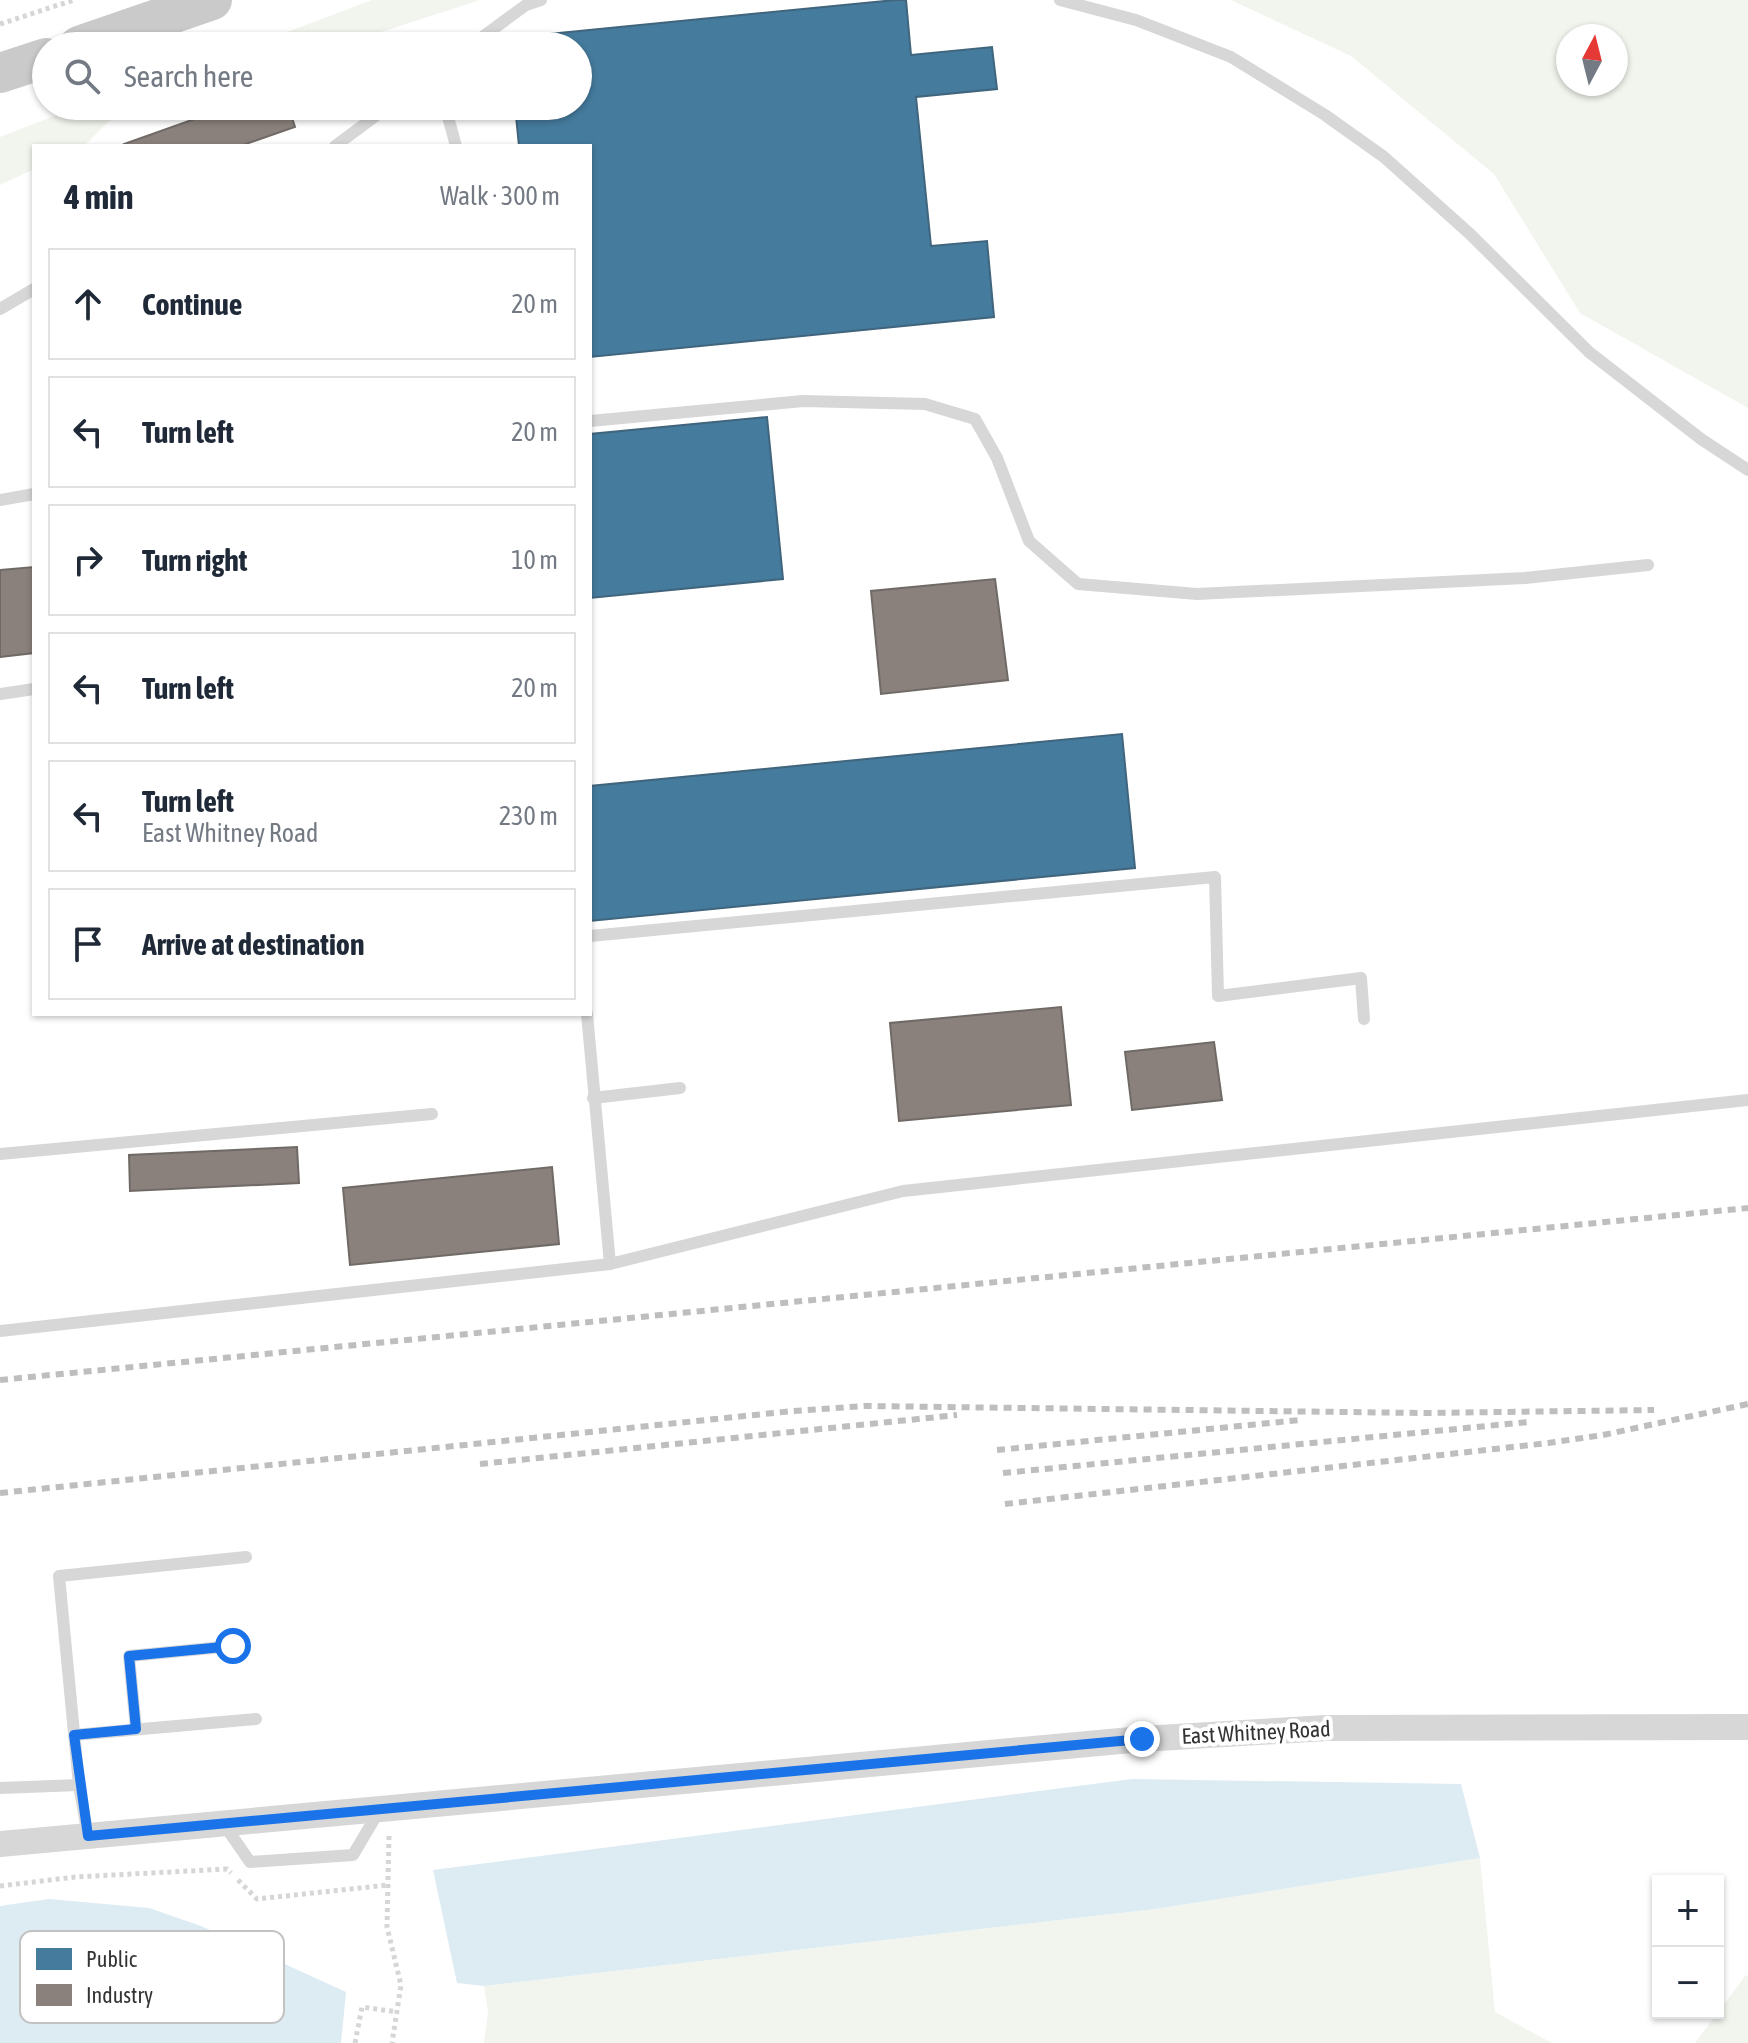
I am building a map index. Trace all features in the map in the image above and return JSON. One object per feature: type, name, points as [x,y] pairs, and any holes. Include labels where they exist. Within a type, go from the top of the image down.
[{"type":"main road","points":[[119,32],[212,0]]},
{"type":"main road","points":[[3,73],[32,63]]},
{"type":"street","name":"East Whitney Road","points":[[0,1844],[1158,1738],[1327,1728],[1748,1727]]},
{"type":"lane","points":[[489,32],[526,5],[541,0]]},
{"type":"lane","points":[[1060,0],[1136,20],[1231,57],[1325,115],[1395,166],[1470,234],[1589,352],[1701,439],[1748,470]]},
{"type":"lane","points":[[338,144],[370,120]]},
{"type":"lane","points":[[449,120],[455,144]]},
{"type":"lane","points":[[0,309],[32,290]]},
{"type":"lane","points":[[592,421],[803,401],[925,404],[975,419],[997,458],[1029,541],[1078,584],[1197,594],[1525,578],[1648,565]]},
{"type":"lane","points":[[0,500],[32,494]]},
{"type":"lane","points":[[0,694],[32,689]]},
{"type":"lane","points":[[592,936],[1215,877],[1218,996],[1361,978],[1364,1019]]},
{"type":"lane","points":[[587,1016],[610,1264]]},
{"type":"lane","points":[[593,1098],[680,1088]]},
{"type":"lane","points":[[0,1331],[610,1264],[903,1191],[1748,1100]]},
{"type":"lane","points":[[0,1154],[432,1114]]},
{"type":"lane","points":[[88,1836],[79,1785],[59,1576],[246,1557]]},
{"type":"lane","points":[[136,1729],[129,1656],[233,1646]]},
{"type":"lane","points":[[74,1735],[256,1719]]},
{"type":"lane","points":[[0,1788],[79,1785]]},
{"type":"lane","points":[[223,1823],[250,1862],[353,1855],[385,1808]]},
{"type":"path","points":[[0,24],[74,0]]},
{"type":"path","points":[[385,1808],[387,1927],[401,1985],[392,2043]]},
{"type":"path","points":[[0,1886],[75,1877],[227,1869],[257,1899],[388,1885]]},
{"type":"path","points":[[355,2043],[362,2007],[398,2012]]},
{"type":"shaded area","points":[[372,0],[480,0],[381,32],[288,32]]},
{"type":"shaded area","points":[[1231,0],[1748,0],[1748,408],[1580,313],[1494,174],[1351,56]]},
{"type":"shaded area","points":[[44,120],[112,120],[86,144],[32,144],[32,170],[0,185],[0,137]]},
{"type":"shaded area","points":[[1132,1779],[1461,1784],[1480,1858],[1155,1909],[484,1986],[457,1983],[433,1870]]},
{"type":"shaded area","points":[[1480,1858],[1495,2012],[1552,2043],[484,2043],[488,2012],[484,1986],[1155,1909]]},
{"type":"shaded area","points":[[49,1899],[149,1908],[212,1931],[20,1931],[20,2023],[284,2023],[284,1964],[346,1992],[341,2043],[0,2043],[0,1906]]},
{"type":"shaded area","points":[[1748,1976],[1748,2043],[1695,2043],[1713,2019],[1724,2019],[1724,2004]]},
{"type":"building: Public","points":[[906,0],[911,55],[992,47],[997,89],[916,97],[931,246],[987,241],[994,317],[592,357],[592,144],[519,144],[516,120],[592,120],[592,32],[569,32]]},
{"type":"building: Public","points":[[767,417],[783,579],[592,598],[592,434]]},
{"type":"building: Public","points":[[1122,734],[1135,868],[592,921],[592,786]]},
{"type":"building: Industry","points":[[192,120],[293,120],[295,127],[246,144],[124,144]]},
{"type":"building: Industry","points":[[32,567],[32,653],[0,657],[0,570]]},
{"type":"building: Industry","points":[[995,579],[1008,680],[881,694],[871,591]]},
{"type":"building: Industry","points":[[1061,1007],[1071,1105],[899,1121],[890,1023]]},
{"type":"building: Industry","points":[[1214,1042],[1222,1100],[1132,1110],[1125,1052]]},
{"type":"building: Industry","points":[[297,1147],[299,1183],[130,1191],[129,1155]]},
{"type":"building: Industry","points":[[552,1167],[559,1244],[350,1265],[343,1188]]},
{"type":"railway","points":[[0,1380],[1748,1208]]},
{"type":"railway","points":[[1005,1504],[1548,1443],[1603,1435],[1748,1404]]},
{"type":"railway","points":[[0,1493],[864,1406],[1424,1413],[1654,1410]]},
{"type":"railway","points":[[480,1464],[957,1415]]},
{"type":"railway","points":[[997,1450],[1300,1420]]},
{"type":"railway","points":[[1003,1473],[1528,1422]]},
{"type":"route","points":[[233,1646],[129,1656],[136,1729],[74,1735],[88,1836],[1142,1739]]}]
